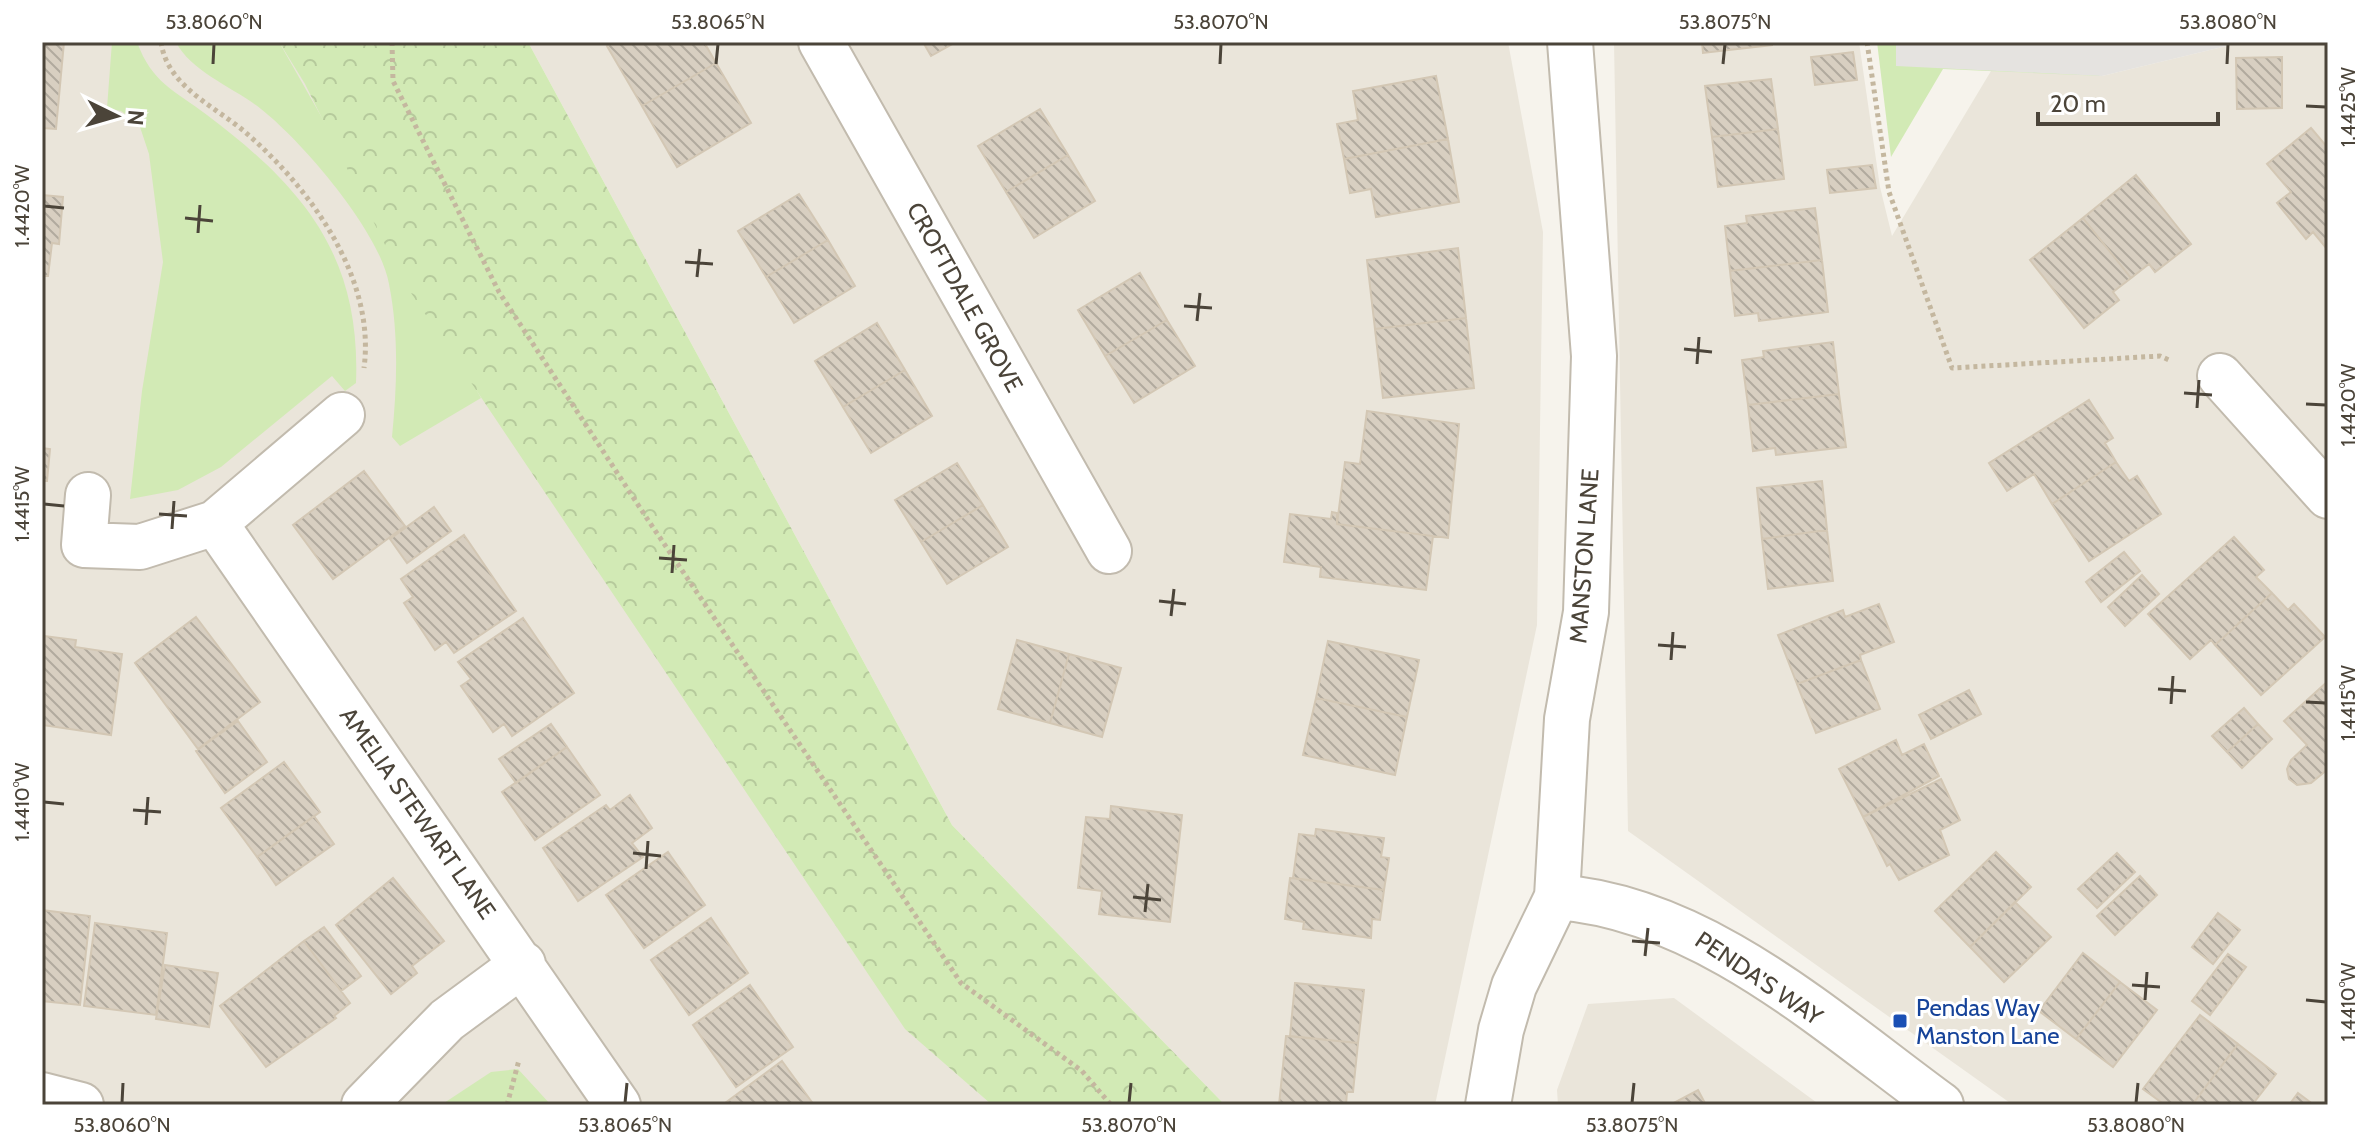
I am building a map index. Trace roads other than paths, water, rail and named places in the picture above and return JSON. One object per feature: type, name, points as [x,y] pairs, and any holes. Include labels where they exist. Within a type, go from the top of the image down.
[{"type":"street","name":"CROFTDALE GROVE","points":[[821,42],[1109,551]]},
{"type":"street","name":"MANSTON LANE","points":[[1488,1105],[1501,1030],[1514,986],[1557,897],[1567,719],[1586,612],[1594,356],[1570,42]]},
{"type":"street","points":[[2220,376],[2328,496]]},
{"type":"street","points":[[88,495],[84,545],[140,547],[215,523],[342,415]]},
{"type":"street","name":"AMELIA STEWART LANE","points":[[215,523],[618,1105]]},
{"type":"street","name":"PENDA'S WAY","points":[[1557,897],[1595,900],[1649,915],[1689,931],[1758,972],[1941,1105]]},
{"type":"street","points":[[364,1105],[447,1020],[523,964]]},
{"type":"street","points":[[42,1095],[81,1105]]},
{"type":"place","name":"Pendas Way Manston Lane","points":[[1900,1021]]}]
